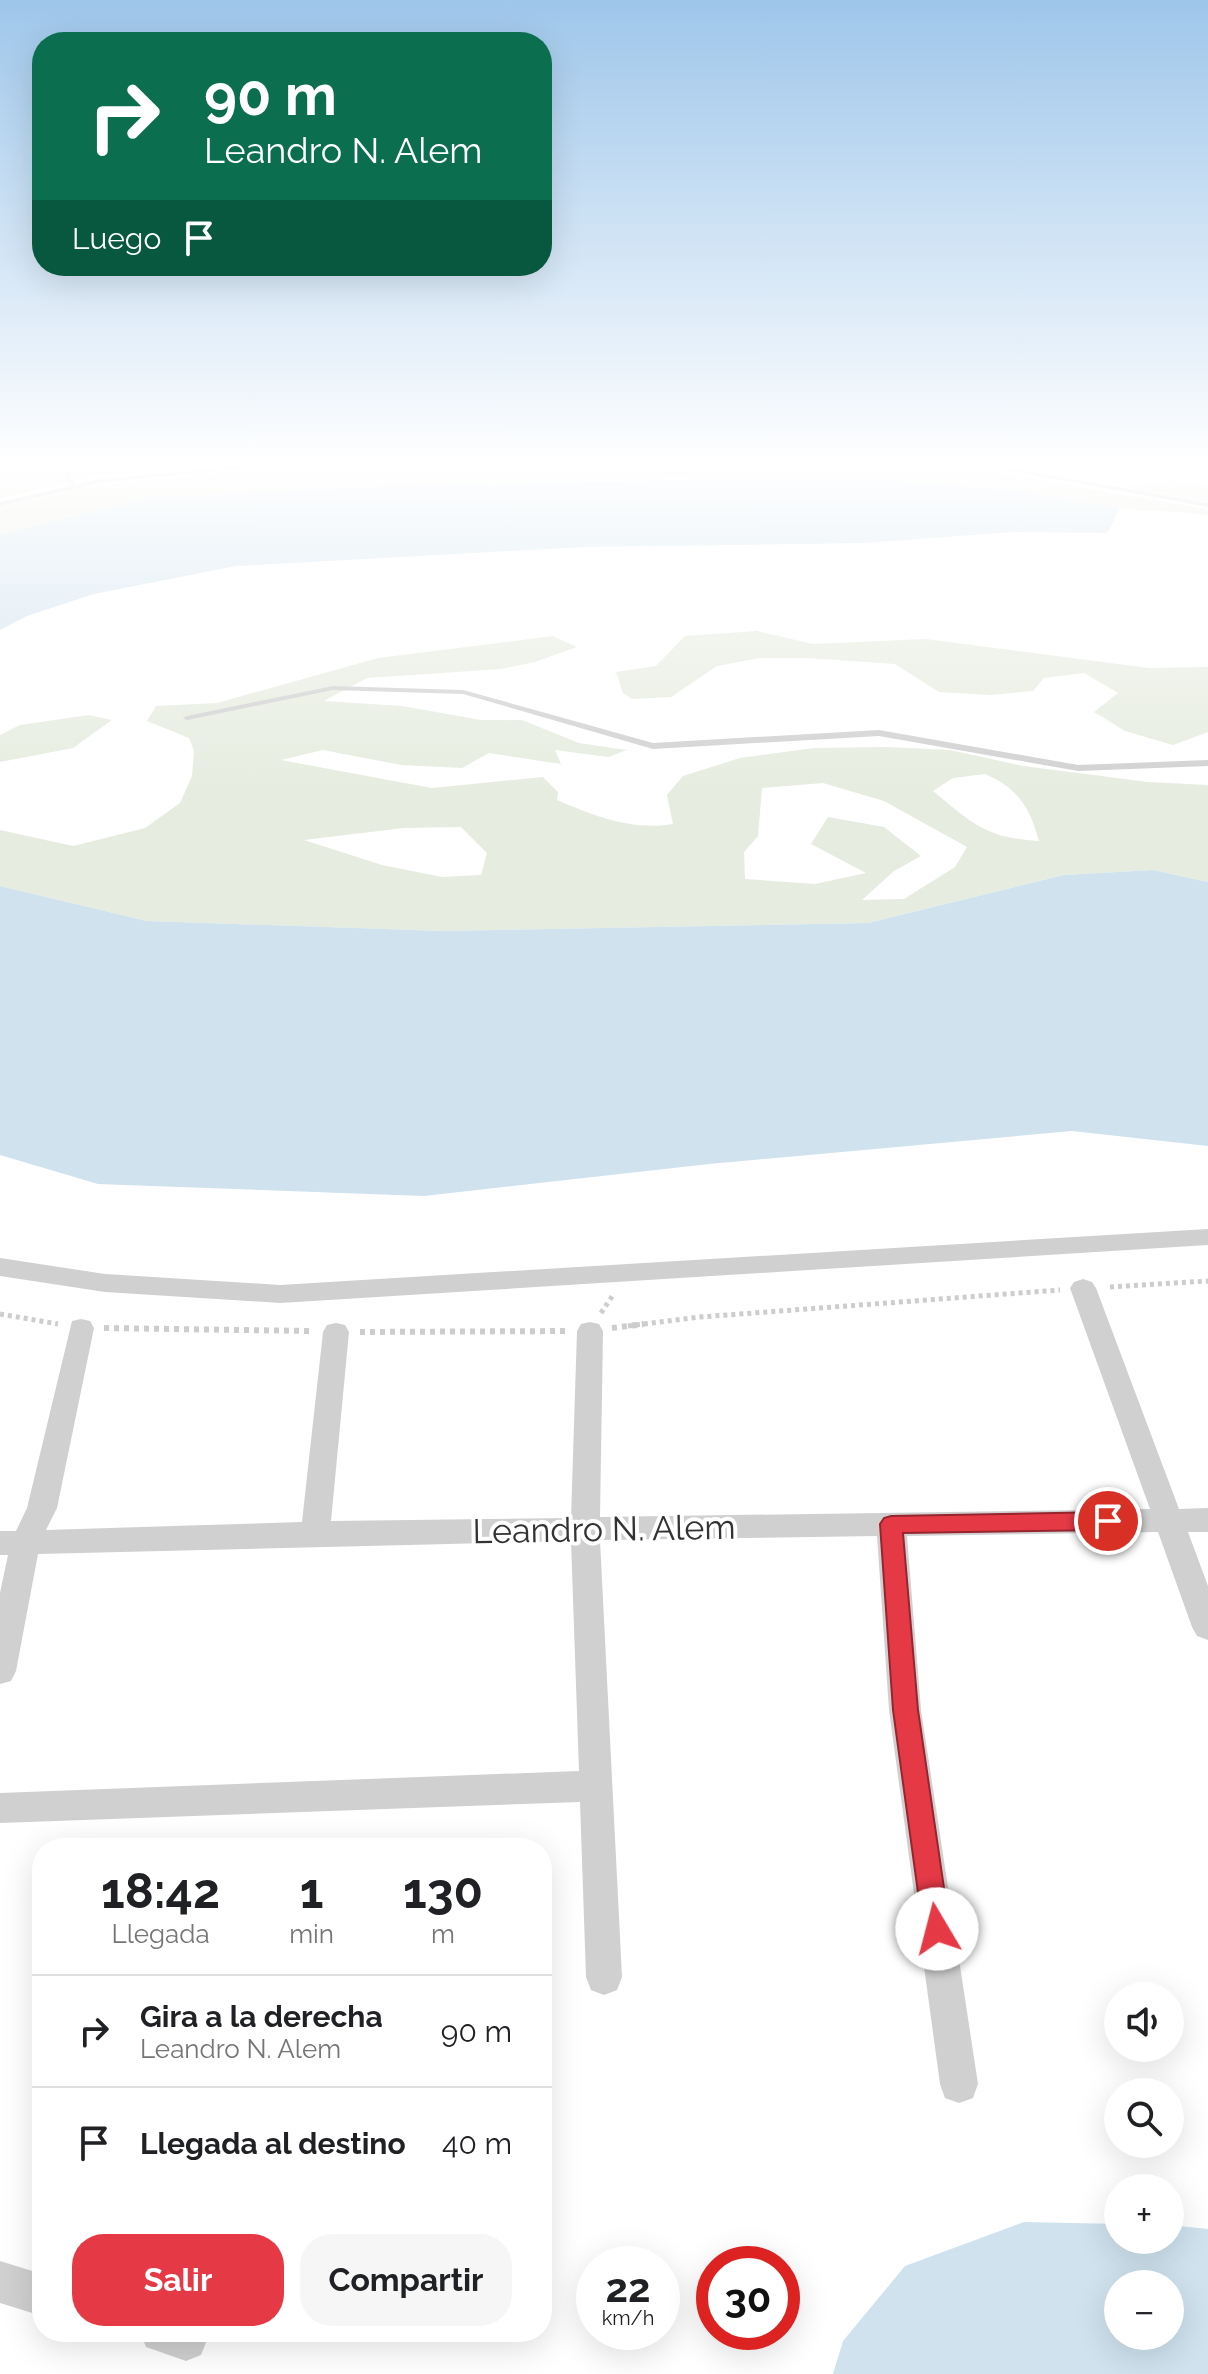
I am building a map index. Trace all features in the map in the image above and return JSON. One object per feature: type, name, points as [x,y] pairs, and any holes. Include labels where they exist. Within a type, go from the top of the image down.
[{"type":"street","points":[[0,1267],[47,1277],[162,1289],[280,1294],[1208,1237]]},
{"type":"street","points":[[1083,1288],[1208,1627]]},
{"type":"street","points":[[0,1671],[12,1543],[42,1508],[81,1328]]},
{"type":"street","points":[[590,1331],[585,1529],[604,1977]]},
{"type":"street","points":[[315,1533],[336,1332]]},
{"type":"street","name":"Leandro N. Alem","points":[[12,1543],[315,1533],[1208,1520]]},
{"type":"street","points":[[891,1524],[905,1710],[959,2084]]},
{"type":"street","points":[[0,1808],[594,1786]]},
{"type":"street","points":[[0,2282],[32,2292]]},
{"type":"lane","points":[[187,718],[333,688],[463,692],[653,746],[879,733],[1078,768],[1208,763]]},
{"type":"path","points":[[590,1331],[626,1273]]},
{"type":"path","points":[[0,1314],[81,1328],[336,1332],[590,1331],[700,1317],[1208,1281]]},
{"type":"shaded area","points":[[757,631],[813,644],[926,639],[1149,668],[1208,667],[1208,732],[1173,745],[1125,731],[1094,712],[1118,693],[1084,673],[1044,678],[1033,691],[991,695],[939,692],[895,664],[760,658],[717,666],[671,697],[632,699],[623,693],[616,672],[656,666],[685,636]]},
{"type":"shaded area","points":[[553,636],[577,647],[535,662],[501,669],[367,678],[324,701],[402,706],[481,720],[522,720],[579,743],[627,750],[608,757],[555,750],[561,764],[489,753],[462,768],[401,765],[323,750],[281,760],[432,788],[543,777],[558,792],[557,800],[571,806],[614,821],[658,826],[673,824],[667,795],[683,776],[740,758],[814,748],[950,750],[1023,766],[1148,782],[1208,785],[1208,882],[1153,870],[1064,875],[868,923],[443,931],[147,921],[0,886],[0,830],[73,846],[145,828],[180,803],[192,776],[194,751],[189,738],[147,721],[156,706],[217,703],[378,658]],"holes":[[[985,774],[1006,786],[1021,800],[1039,841],[993,833],[933,791],[953,778]],[[823,783],[884,801],[967,847],[955,867],[904,899],[862,900],[894,871],[921,856],[884,827],[828,817],[811,844],[866,873],[815,884],[745,879],[744,852],[758,836],[762,788]],[[461,827],[487,853],[481,875],[442,877],[382,865],[304,840],[404,828]]]},
{"type":"shaded area","points":[[89,715],[112,720],[73,748],[0,762],[0,735],[20,725]]},
{"type":"water","points":[[0,576],[186,576],[94,594],[27,616],[0,630]]},
{"type":"water","points":[[1153,870],[1208,882],[1208,1146],[1072,1131],[709,1164],[424,1196],[98,1184],[0,1155],[0,886],[147,921],[443,931],[868,923],[1064,875]]},
{"type":"water","points":[[1024,2222],[1104,2224],[1104,2254],[1184,2254],[1184,2226],[1208,2229],[1208,2374],[833,2374],[843,2341],[905,2266]]},
{"type":"route","points":[[937,1929],[905,1710],[891,1524],[1108,1521]]}]
